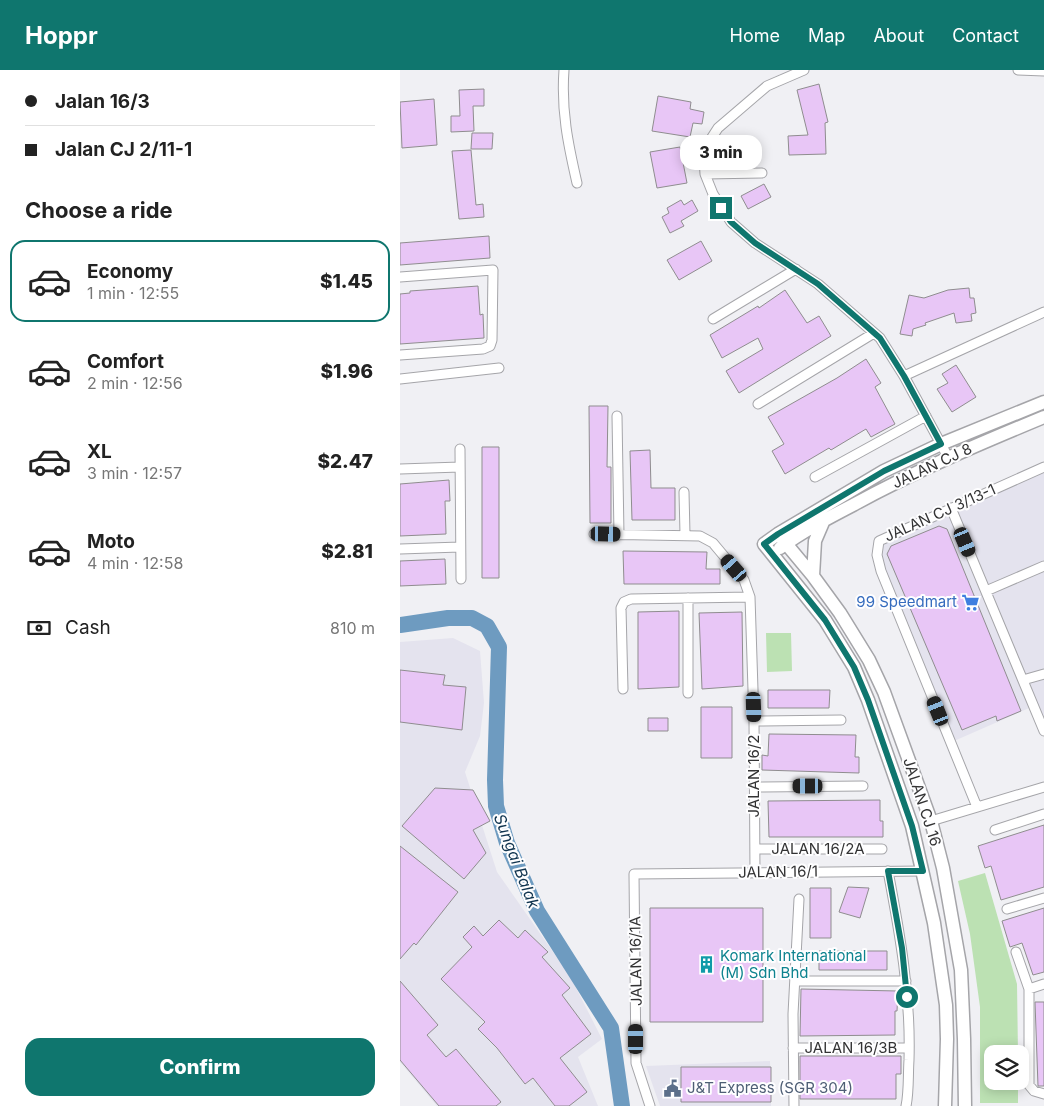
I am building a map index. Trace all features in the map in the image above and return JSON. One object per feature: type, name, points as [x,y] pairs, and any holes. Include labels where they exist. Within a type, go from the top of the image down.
[{"type":"street","points":[[564,70],[563,110],[567,142],[577,182]]},
{"type":"street","points":[[804,70],[768,86],[718,128],[707,145],[704,158],[705,174],[713,194],[731,222],[755,243],[818,284],[880,338],[904,376],[948,457]]},
{"type":"street","points":[[1018,70],[1044,71]]},
{"type":"street","points":[[705,174],[762,173]]},
{"type":"street","points":[[713,319],[796,269]]},
{"type":"street","points":[[400,277],[493,270],[492,340],[490,346],[483,349],[400,355]]},
{"type":"street","points":[[904,376],[1044,312]]},
{"type":"street","points":[[758,404],[874,333]]},
{"type":"street","points":[[400,379],[499,368]]},
{"type":"street","name":"JALAN CJ 8","points":[[772,554],[782,539],[884,471],[941,444],[1044,402]]},
{"type":"street","points":[[617,416],[619,535]]},
{"type":"street","points":[[815,477],[926,416]]},
{"type":"street","name":"JALAN CJ 8","points":[[764,544],[782,539],[824,520],[890,484],[948,457],[1044,417]]},
{"type":"street","points":[[460,449],[461,580]]},
{"type":"street","name":"JALAN CJ 3/13-1","points":[[977,807],[881,571],[877,554],[879,541],[1044,466]]},
{"type":"street","points":[[400,469],[460,467]]},
{"type":"street","points":[[684,492],[685,534]]},
{"type":"street","points":[[951,508],[1044,731]]},
{"type":"street","points":[[814,576],[815,541],[824,520]]},
{"type":"street","name":"JALAN 16/2","points":[[594,534],[685,534],[700,536],[713,543],[744,580],[750,597],[754,721],[755,873]]},
{"type":"street","name":"JALAN CJ 16","points":[[782,539],[814,576],[869,660],[884,692],[931,821],[943,868],[960,970],[964,1030],[965,1106]]},
{"type":"street","name":"JALAN CJ 16","points":[[764,544],[825,620],[854,667],[868,700],[912,826],[934,922],[946,1005],[948,1038],[945,1106]]},
{"type":"street","points":[[400,549],[460,547]]},
{"type":"street","points":[[986,591],[1044,566]]},
{"type":"street","points":[[623,689],[621,608],[624,602],[630,599],[750,597]]},
{"type":"street","points":[[688,598],[688,693]]},
{"type":"street","points":[[1023,680],[1044,674]]},
{"type":"street","points":[[754,721],[841,720]]},
{"type":"street","points":[[754,787],[863,786]]},
{"type":"street","points":[[931,821],[1044,787]]},
{"type":"street","points":[[995,830],[1044,814]]},
{"type":"street","name":"JALAN 16/2A","points":[[755,849],[882,849]]},
{"type":"street","points":[[888,871],[906,981],[909,1048],[906,1106]]},
{"type":"street","name":"JALAN 16/1","points":[[634,874],[923,871]]},
{"type":"street","name":"JALAN 16/1A","points":[[634,874],[636,1063],[650,1106]]},
{"type":"street","points":[[1007,909],[1044,898]]},
{"type":"street","points":[[794,1106],[792,1048],[799,899]]},
{"type":"street","points":[[1016,952],[1029,989],[1029,1085],[1034,1091],[1044,1094]]},
{"type":"street","points":[[796,981],[906,981]]},
{"type":"street","points":[[1029,989],[1044,984]]},
{"type":"street","name":"JALAN 16/3B","points":[[792,1048],[909,1048]]},
{"type":"shaded area","points":[[1044,471],[1044,723],[1036,705],[954,741],[885,569],[880,555],[882,543]]},
{"type":"shaded area","points":[[453,638],[480,651],[484,703],[480,736],[465,772],[497,872],[570,976],[602,1039],[578,1057],[598,1106],[437,1106],[400,1062],[400,642]]},
{"type":"shaded area","points":[[770,1061],[771,1106],[660,1106],[646,1066]]},
{"type":"green space","points":[[766,633],[791,633],[792,671],[767,672]]},
{"type":"green space","points":[[985,873],[1017,984],[1018,1045],[984,1045],[984,1090],[1018,1090],[1018,1103],[980,1103],[980,1007],[970,934],[958,881]]},
{"type":"building","points":[[819,84],[828,122],[825,123],[826,154],[789,155],[788,136],[808,135],[797,90]]},
{"type":"building","points":[[484,89],[484,106],[473,106],[474,131],[451,132],[451,116],[460,116],[459,90]]},
{"type":"building","points":[[658,96],[691,102],[690,109],[704,112],[702,124],[693,123],[690,137],[652,131]]},
{"type":"building","points":[[434,99],[437,145],[402,148],[400,102]]},
{"type":"building","points":[[472,133],[493,133],[492,149],[471,149]]},
{"type":"building","points":[[680,147],[687,183],[657,188],[650,152]]},
{"type":"building","points":[[471,150],[476,205],[483,204],[484,217],[459,219],[452,151]]},
{"type":"building","points":[[764,184],[771,197],[748,209],[741,196]]},
{"type":"building","points":[[681,200],[684,205],[692,200],[698,211],[681,221],[684,226],[670,233],[662,217],[669,213],[667,208]]},
{"type":"building","points":[[489,236],[490,258],[400,265],[400,243]]},
{"type":"building","points":[[701,241],[712,261],[679,280],[667,260]]},
{"type":"building","points":[[478,286],[480,315],[483,314],[484,338],[400,344],[400,294],[410,293],[410,291]]},
{"type":"building","points":[[969,288],[970,298],[974,298],[976,313],[971,314],[972,321],[956,323],[954,313],[913,329],[912,336],[900,334],[909,295],[924,298],[948,290]]},
{"type":"building","points":[[785,290],[807,323],[819,316],[831,336],[739,393],[726,371],[763,349],[758,338],[722,358],[710,335],[758,306],[759,308]]},
{"type":"building","points":[[866,359],[881,383],[875,387],[895,424],[871,437],[866,429],[785,474],[772,451],[784,444],[768,417],[837,378]]},
{"type":"building","points":[[956,365],[976,397],[952,412],[937,389],[948,383],[942,374]]},
{"type":"building","points":[[589,406],[608,406],[607,467],[611,467],[611,523],[590,523]]},
{"type":"building","points":[[482,447],[499,447],[499,578],[482,578]]},
{"type":"building","points":[[650,450],[651,488],[675,488],[675,520],[632,520],[630,451]]},
{"type":"building","points":[[449,480],[450,501],[445,501],[446,534],[400,536],[400,484]]},
{"type":"building","points":[[939,526],[947,529],[1021,711],[997,721],[996,716],[962,730],[887,554],[891,546]]},
{"type":"building","points":[[623,551],[707,552],[706,569],[720,569],[720,584],[624,584]]},
{"type":"building","points":[[445,559],[446,584],[400,586],[400,561]]},
{"type":"building","points":[[679,611],[679,687],[638,689],[638,612]]},
{"type":"building","points":[[742,612],[743,686],[702,689],[699,613]]},
{"type":"building","points":[[400,670],[445,675],[443,685],[466,687],[462,730],[400,722]]},
{"type":"building","points":[[768,690],[830,690],[829,708],[768,708]]},
{"type":"building","points":[[701,707],[732,707],[732,758],[701,758]]},
{"type":"building","points":[[648,718],[668,718],[668,731],[648,731]]},
{"type":"building","points":[[769,734],[856,735],[855,757],[859,757],[859,773],[762,770],[762,755],[768,756]]},
{"type":"building","points":[[435,788],[473,790],[490,821],[473,830],[486,853],[464,879],[402,826]]},
{"type":"building","points":[[880,800],[880,821],[883,821],[883,837],[769,837],[768,801]]},
{"type":"building","points":[[1044,825],[1044,887],[1001,900],[991,866],[985,868],[978,846]]},
{"type":"building","points":[[400,846],[458,892],[416,945],[414,943],[400,959]]},
{"type":"building","points":[[848,887],[869,888],[860,918],[839,912]]},
{"type":"building","points":[[810,888],[831,888],[831,938],[810,938]]},
{"type":"building","name":"Komark International (M) Sdn Bhd","points":[[650,908],[763,908],[763,1022],[650,1022]]},
{"type":"building","points":[[1044,908],[1044,972],[1033,975],[1022,943],[1010,947],[1002,921]]},
{"type":"building","points":[[499,920],[518,938],[525,930],[548,952],[542,957],[570,988],[562,995],[591,1034],[560,1058],[587,1092],[569,1106],[555,1106],[533,1078],[525,1084],[497,1048],[478,1029],[485,1022],[441,979],[472,947],[463,937],[474,926],[483,936]]},
{"type":"building","points":[[819,951],[887,951],[887,970],[819,970]]},
{"type":"building","points":[[400,981],[438,1025],[427,1035],[446,1057],[456,1049],[501,1102],[496,1106],[439,1106],[400,1060]]},
{"type":"building","points":[[801,989],[898,991],[897,1011],[895,1011],[895,1035],[800,1036]]},
{"type":"building","points":[[1035,1002],[1044,1002],[1044,1086],[1038,1086]]},
{"type":"building","points":[[800,1056],[901,1056],[901,1074],[896,1074],[896,1099],[800,1099]]},
{"type":"building","points":[[681,1067],[771,1067],[771,1102],[681,1102]]},
{"type":"waterway","name":"Sungai Balak","points":[[400,625],[448,618],[472,618],[487,626],[499,647],[496,806],[507,843],[537,911],[611,1028],[622,1106]]},
{"type":"place","name":"99 Speedmart","points":[[971,602]]},
{"type":"place","name":"Komark International (M) Sdn Bhd","points":[[706,965]]},
{"type":"place","name":"J&T Express (SGR 304)","points":[[673,1088]]},
{"type":"route","points":[[721,208],[731,222],[755,243],[818,284],[880,338],[904,376],[941,444],[884,471],[764,544],[825,620],[854,667],[868,700],[912,826],[923,871],[888,871],[902,948],[907,997]]}]
